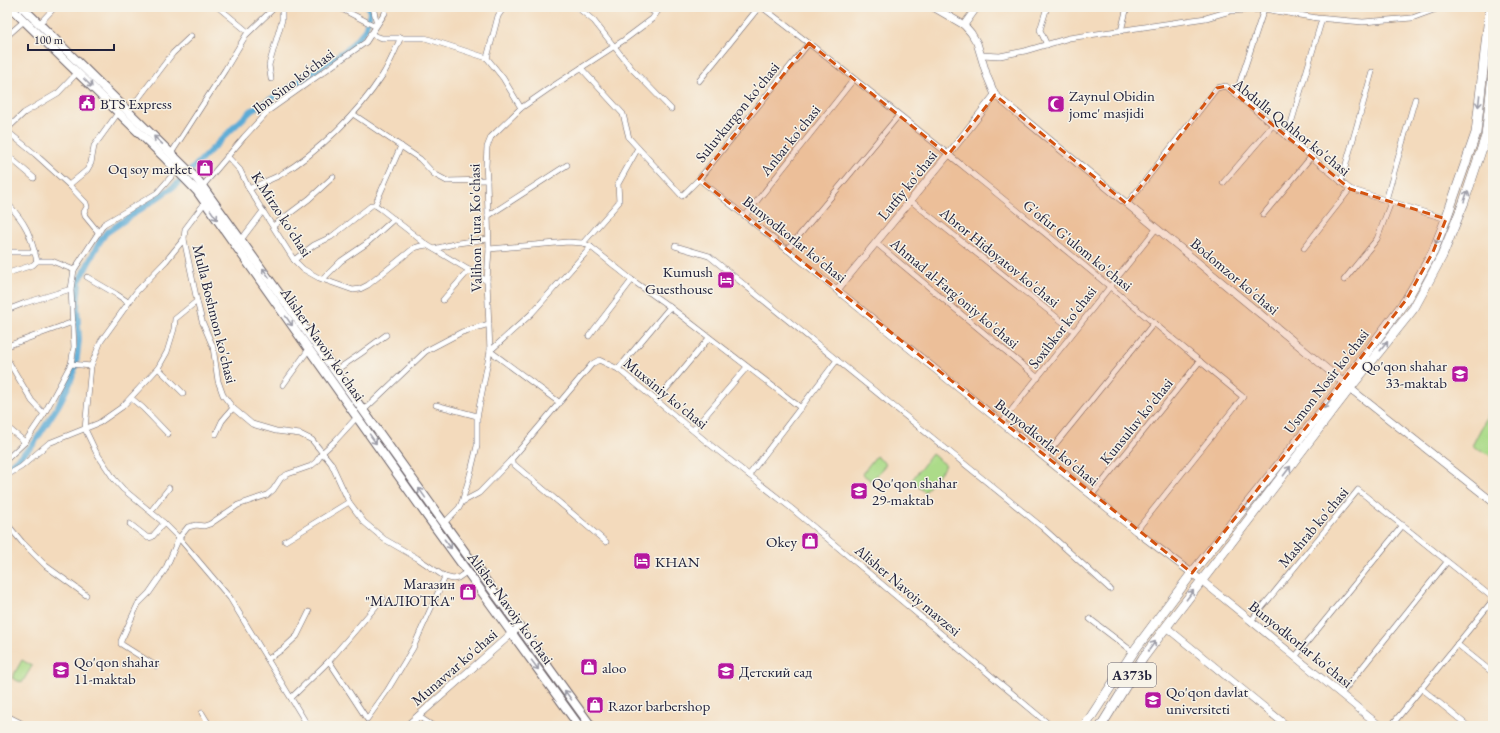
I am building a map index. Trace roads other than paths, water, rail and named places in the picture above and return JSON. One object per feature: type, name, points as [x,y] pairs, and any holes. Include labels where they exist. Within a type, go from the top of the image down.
[{"type":"highway","name":"Usmon Nosir ko'chasi","points":[[1101,726],[1143,658],[1166,626],[1347,386],[1406,300],[1433,252],[1476,133],[1490,7]]},
{"type":"highway","name":"Usmon Nosir ko'chasi","points":[[1085,726],[1133,652],[1192,573],[1347,386],[1414,308],[1426,289],[1442,256],[1491,136],[1493,74]]},
{"type":"main road","name":"Alisher Navoiy ko'chasi","points":[[10,7],[118,113],[181,170],[197,179],[200,189],[241,240],[444,524],[591,726]]},
{"type":"main road","name":"Alisher Navoiy ko'chasi","points":[[22,7],[128,112],[172,152],[190,184],[200,189]]},
{"type":"main road","name":"Alisher Navoiy ko'chasi","points":[[208,199],[309,349],[579,726]]},
{"type":"street","points":[[39,24],[55,7]]},
{"type":"street","points":[[218,7],[248,32]]},
{"type":"street","points":[[172,152],[248,32],[275,7]]},
{"type":"street","points":[[271,79],[269,65],[282,20],[282,7]]},
{"type":"street","points":[[338,7],[376,26]]},
{"type":"street","points":[[373,7],[376,26]]},
{"type":"street","name":"Ibn Sino ko‘chasi","points":[[200,189],[227,156],[268,111],[366,42],[385,13],[385,7]]},
{"type":"street","points":[[487,58],[498,16],[504,7]]},
{"type":"street","points":[[577,7],[594,21],[632,69],[671,109]]},
{"type":"street","points":[[645,7],[656,13]]},
{"type":"street","name":"Valihon Tura Ko'chasi","points":[[444,524],[459,508],[462,502],[477,446],[477,416],[490,351],[487,280],[488,216],[486,166],[487,147],[491,137],[522,108],[615,46],[652,19],[661,7]]},
{"type":"street","points":[[699,81],[761,7]]},
{"type":"street","name":"G'ofur G'ulom ko'chasi","points":[[761,7],[809,43],[899,115],[1110,286],[1243,397],[1136,531]]},
{"type":"street","points":[[933,7],[964,25],[977,7]]},
{"type":"street","points":[[1047,45],[1040,30],[1048,7]]},
{"type":"street","points":[[1121,31],[1127,7]]},
{"type":"street","points":[[981,55],[1000,56],[1025,51],[1069,38],[1206,18],[1230,11],[1264,9],[1322,19],[1363,22],[1412,18],[1438,8]]},
{"type":"street","points":[[1236,94],[1264,9]]},
{"type":"street","points":[[1287,137],[1322,19]]},
{"type":"street","points":[[7,36],[24,21]]},
{"type":"street","name":"Bodomzor ko'chasi","points":[[964,25],[971,33],[981,55],[986,76],[995,95],[1347,386],[1493,502]]},
{"type":"street","points":[[370,34],[382,38],[425,38],[487,58],[503,78],[522,108]]},
{"type":"street","points":[[128,112],[174,53],[191,36]]},
{"type":"street","points":[[249,189],[279,175],[303,159],[335,132],[353,114],[383,75],[401,37]]},
{"type":"street","name":"Suluvkurgon ko'chasi","points":[[638,148],[682,196],[699,179],[809,43]]},
{"type":"street","points":[[581,68],[623,114],[628,138],[638,148],[618,184],[619,202],[583,243]]},
{"type":"street","points":[[1341,182],[1372,72]]},
{"type":"street","points":[[77,73],[58,93],[24,113],[7,130],[69,185],[86,203],[87,207],[84,212],[85,216],[99,233]]},
{"type":"street","name":"Anbar ko'chasi","points":[[745,216],[854,79]]},
{"type":"street","name":"Abdulla Qohhor ko'chasi","points":[[1127,204],[1217,88],[1226,86],[1350,189],[1446,219]]},
{"type":"street","name":"Lutfiy ko'chasi","points":[[837,290],[911,201],[995,95]]},
{"type":"street","points":[[1344,280],[1377,239],[1415,99]]},
{"type":"street","points":[[69,185],[87,170],[91,163],[94,146],[118,113]]},
{"type":"street","points":[[353,114],[420,159],[434,174],[448,181],[487,180]]},
{"type":"street","points":[[787,250],[899,115]]},
{"type":"street","points":[[1223,183],[1272,125]]},
{"type":"street","points":[[376,205],[401,146]]},
{"type":"street","points":[[7,154],[34,178]]},
{"type":"street","name":"K.Mirzo ko'chasi","points":[[227,156],[240,170],[249,189],[294,260],[303,269],[323,279],[353,290],[360,289],[368,285],[414,248],[427,245]]},
{"type":"street","points":[[1263,215],[1311,157]]},
{"type":"street","points":[[488,216],[567,165]]},
{"type":"street","points":[[7,459],[25,442],[44,414],[71,364],[74,347],[71,289],[74,270],[104,224],[157,193],[181,170]]},
{"type":"street","points":[[273,226],[309,199],[333,177]]},
{"type":"street","name":"Bunyodkorlar ko'chasi","points":[[699,179],[1136,531],[1201,580],[1380,726]]},
{"type":"street","points":[[1304,248],[1350,189]]},
{"type":"street","points":[[208,199],[185,228],[184,239],[128,302],[101,341],[91,366],[85,429],[96,452],[114,479],[164,522],[230,598],[308,726]]},
{"type":"street","name":"Abror Hidoyatov ko'chasi","points":[[911,201],[1074,331]]},
{"type":"street","points":[[7,203],[23,220],[31,238],[37,261]]},
{"type":"street","points":[[376,205],[427,245],[487,280]]},
{"type":"street","points":[[294,260],[314,245],[331,237],[368,207],[376,205]]},
{"type":"street","points":[[241,240],[264,211]]},
{"type":"street","points":[[323,279],[340,261],[366,244],[394,219]]},
{"type":"street","name":"Soxibkor ko'chasi","points":[[1002,422],[1156,229]]},
{"type":"street","name":"Mulla Boshmon ko'chasi","points":[[184,239],[202,321],[213,347],[218,381],[223,395],[233,408],[252,424],[276,431],[300,434],[312,440],[323,452],[330,463],[349,502],[364,522],[384,539],[417,558],[445,577]]},
{"type":"street","points":[[434,249],[458,243],[488,239]]},
{"type":"street","points":[[488,249],[568,242],[583,243],[591,247],[632,280],[670,307],[801,408]]},
{"type":"street","name":"Ahmad al-Farg'oniy ko'chasi","points":[[876,243],[1038,378]]},
{"type":"street","points":[[675,246],[709,256],[1042,527],[1110,589]]},
{"type":"street","points":[[560,403],[490,351],[531,314],[591,247]]},
{"type":"street","points":[[7,252],[35,252]]},
{"type":"street","points":[[8,272],[33,265],[37,261],[52,261],[74,270]]},
{"type":"street","points":[[442,300],[469,270]]},
{"type":"street","points":[[87,277],[128,302]]},
{"type":"street","points":[[589,336],[632,280]]},
{"type":"street","points":[[7,310],[71,289]]},
{"type":"street","points":[[7,476],[21,467],[49,443],[99,423],[122,407],[158,368],[167,352],[174,329],[175,319],[197,301]]},
{"type":"street","points":[[618,369],[670,307]]},
{"type":"street","points":[[7,346],[73,322]]},
{"type":"street","points":[[1045,457],[1154,323]]},
{"type":"street","points":[[364,411],[426,351],[462,332],[489,324]]},
{"type":"street","points":[[335,371],[386,335]]},
{"type":"street","points":[[658,400],[710,338]]},
{"type":"street","points":[[283,385],[309,349]]},
{"type":"street","points":[[7,359],[32,401],[44,414]]},
{"type":"street","name":"Muxsiniy ko'chasi","points":[[462,502],[479,494],[510,462],[592,364],[599,360],[618,369],[658,400],[748,475]]},
{"type":"street","points":[[748,475],[837,360]]},
{"type":"street","name":"Kunsuluv ko'chasi","points":[[1092,495],[1200,361]]},
{"type":"street","points":[[71,364],[91,366]]},
{"type":"street","points":[[693,430],[747,367]]},
{"type":"street","points":[[158,368],[183,394]]},
{"type":"street","points":[[131,398],[143,408],[168,434]]},
{"type":"street","points":[[436,405],[477,416]]},
{"type":"street","points":[[216,434],[222,421],[233,408]]},
{"type":"street","points":[[156,666],[121,644],[121,641],[130,618],[138,604],[149,593],[165,570],[179,538],[188,527],[210,524],[238,505],[267,495],[273,490],[281,478],[311,466],[357,417]]},
{"type":"street","points":[[7,428],[25,442]]},
{"type":"street","points":[[510,462],[606,542]]},
{"type":"street","name":"Alisher Navoiy mavzesi","points":[[748,475],[1051,726]]},
{"type":"street","points":[[151,511],[169,488]]},
{"type":"street","name":"Mashrab ko'chasi","points":[[1251,621],[1358,490],[1493,599],[1391,726]]},
{"type":"street","points":[[285,541],[349,502]]},
{"type":"street","points":[[130,524],[148,538],[152,537],[164,522]]},
{"type":"street","points":[[7,524],[22,542],[46,566],[86,595]]},
{"type":"street","points":[[1295,657],[1402,525]]},
{"type":"street","points":[[1341,694],[1448,562]]},
{"type":"street","points":[[329,661],[367,719],[388,691],[413,648],[445,577],[453,579],[458,578],[468,571]]},
{"type":"street","points":[[291,698],[329,661],[383,598]]},
{"type":"street","points":[[268,659],[283,649],[297,636],[309,612]]},
{"type":"street","points":[[1090,619],[1133,652]]},
{"type":"street","points":[[1166,626],[1287,726]]},
{"type":"street","name":"Munavvar ko'chasi","points":[[407,726],[519,627]]},
{"type":"street","points":[[1457,644],[1493,673]]},
{"type":"street","points":[[1421,688],[1468,726]]},
{"type":"street","points":[[202,713],[210,726]]},
{"type":"street","points":[[7,716],[22,725]]},
{"type":"street","points":[[418,716],[433,726]]},
{"type":"waterway","points":[[7,468],[33,445],[58,406],[70,383],[76,365],[79,340],[77,308],[79,281],[106,233],[176,185],[252,110],[288,89],[349,48],[365,30],[370,12],[368,7]]},
{"type":"place","name":"BTS Express","points":[[87,103]]},
{"type":"place","name":"Zaynul Obidin jome' masjidi","points":[[1056,104]]},
{"type":"place","name":"Oq soy market","points":[[205,168]]},
{"type":"place","name":"Kumush Guesthouse","points":[[726,280]]},
{"type":"place","name":"Qo'qon shahar 33-maktab","points":[[1460,374]]},
{"type":"place","name":"Qo'qon shahar 29-maktab","points":[[859,491]]},
{"type":"place","name":"Okey","points":[[810,541]]},
{"type":"place","name":"KHAN","points":[[642,561]]},
{"type":"place","name":"Магазин \"МАЛЮТКА\"","points":[[468,592]]},
{"type":"place","name":"aloo","points":[[589,667]]},
{"type":"place","name":"Qo'qon shahar 11-maktab","points":[[61,670]]},
{"type":"place","name":"Детский сад","points":[[726,671]]},
{"type":"place","name":"Qo'qon davlat universiteti","points":[[1153,700]]},
{"type":"place","name":"Razor barbershop","points":[[595,705]]}]
